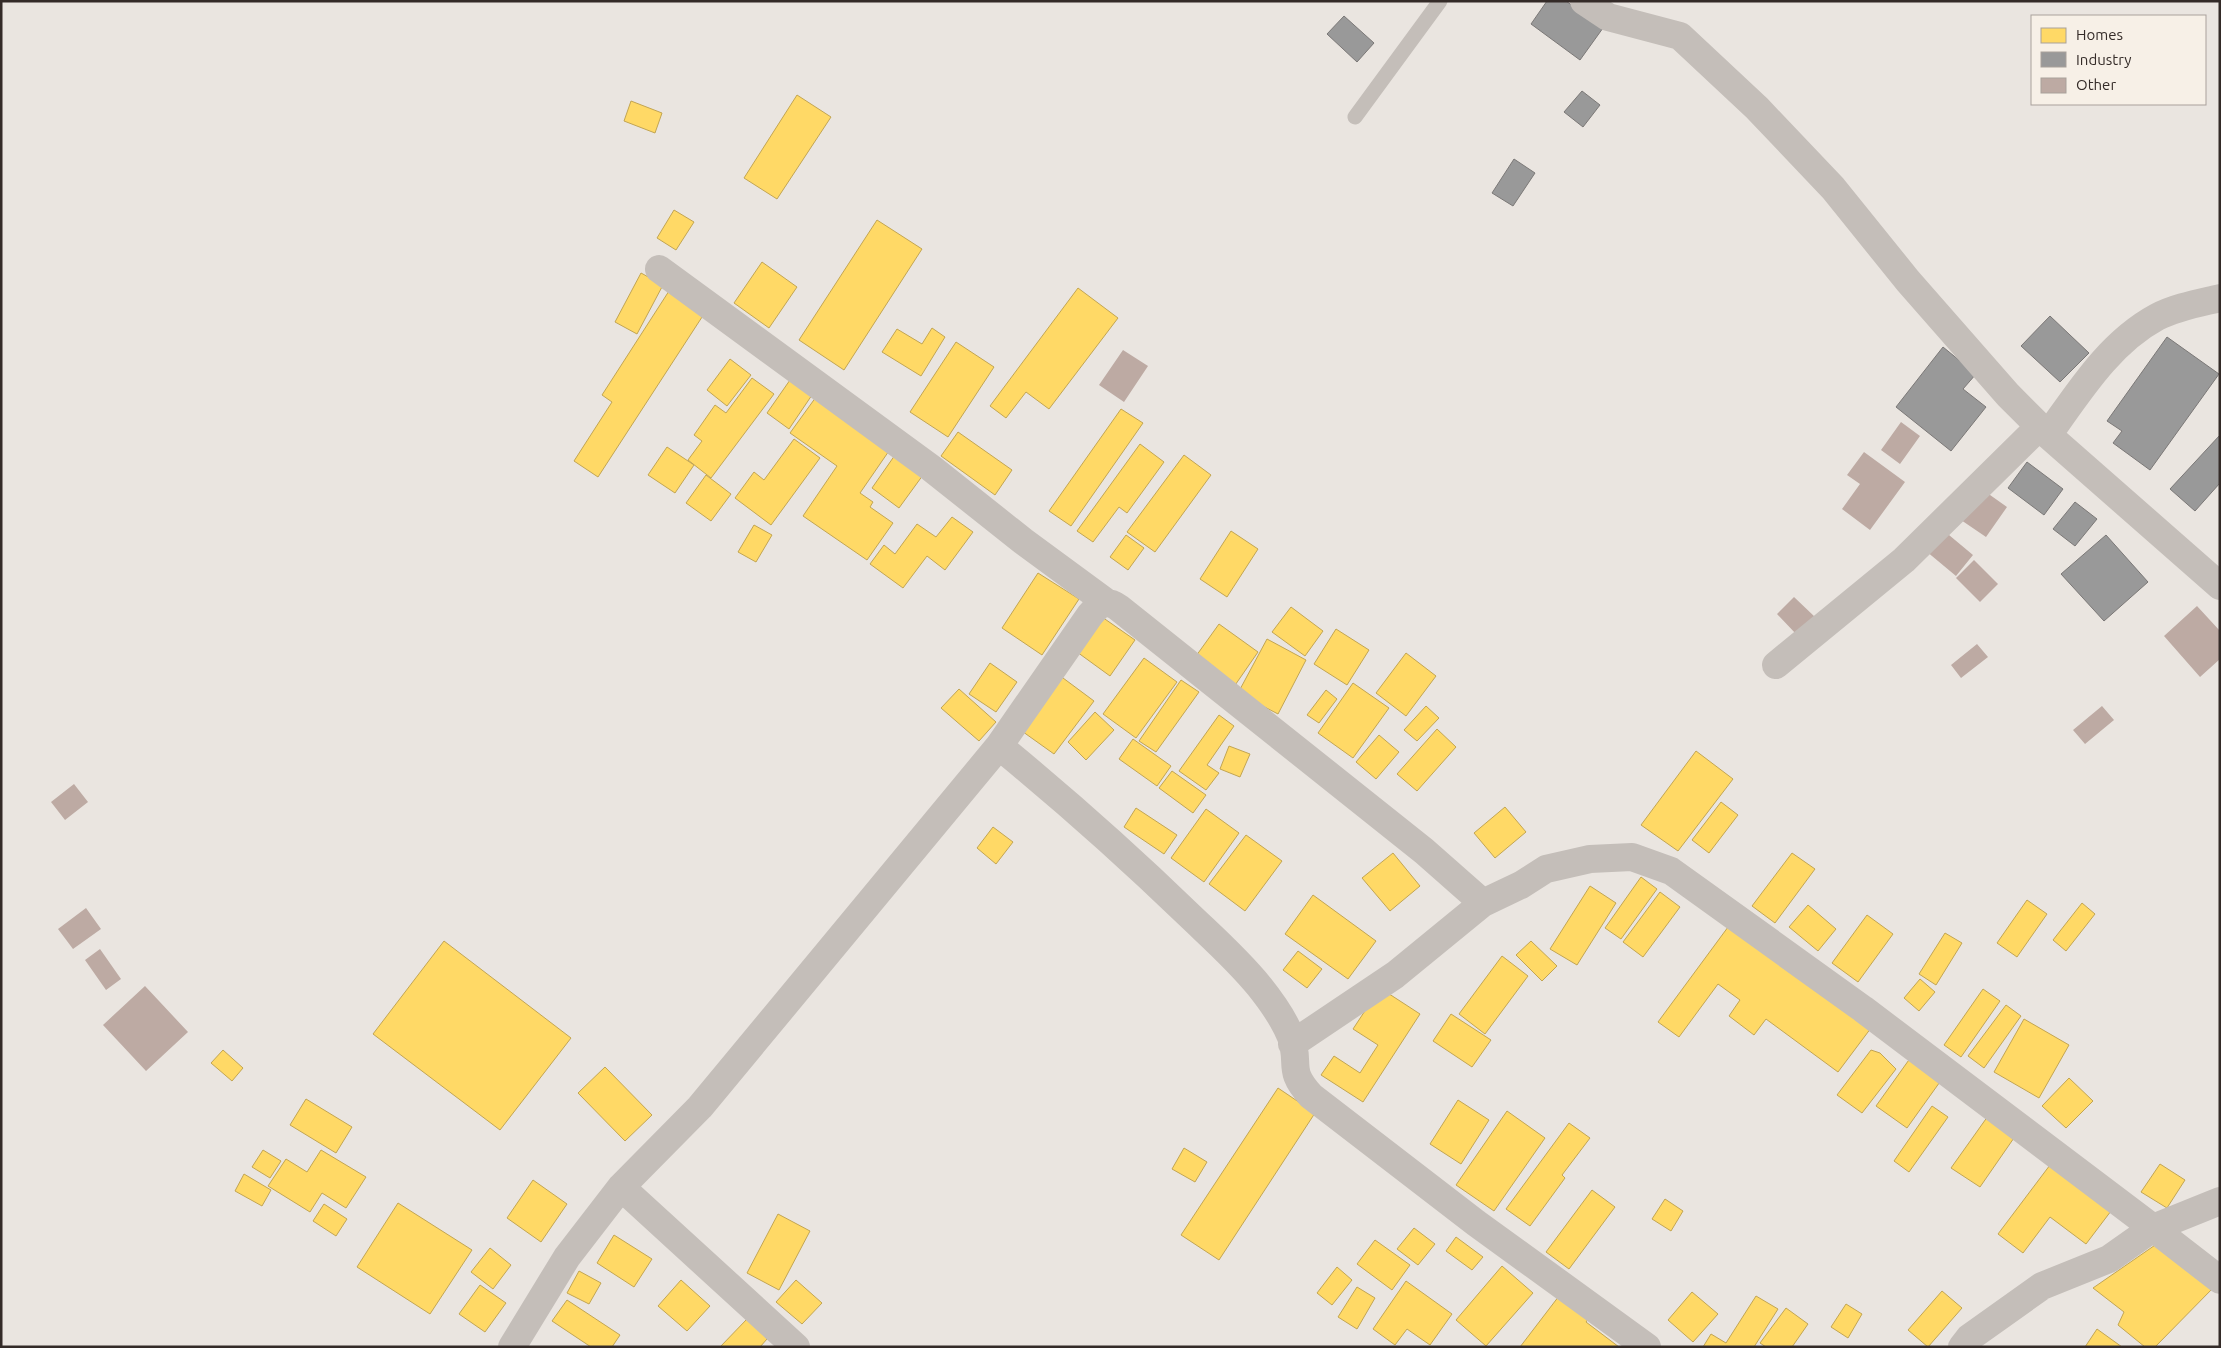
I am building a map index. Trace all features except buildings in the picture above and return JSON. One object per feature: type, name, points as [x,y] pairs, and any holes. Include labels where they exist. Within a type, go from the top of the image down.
[{"type":"street","points":[[1584,1],[1608,17],[1680,36],[1750,102],[1833,188],[1908,281],[2008,395],[2044,431],[2220,586]]},
{"type":"street","points":[[659,270],[931,468],[1023,541],[1106,602],[1119,608],[1424,851],[1483,903]]},
{"type":"street","points":[[1776,665],[1904,560],[2044,431],[2090,375],[2135,331],[2172,311],[2220,298]]},
{"type":"street","points":[[512,1347],[566,1257],[620,1187],[700,1107],[999,746],[1090,615],[1101,603],[1106,602]]},
{"type":"street","points":[[999,746],[1079,812],[1243,968],[1273,1005],[1292,1044],[1294,1071],[1301,1085],[1312,1096],[1476,1223],[1647,1347]]},
{"type":"street","points":[[1292,1044],[1395,975],[1483,903],[1546,869],[1590,859],[1632,857],[1665,868],[1863,1009],[2220,1280]]},
{"type":"street","points":[[620,1187],[796,1347]]},
{"type":"street","points":[[1962,1347],[1969,1338],[2042,1286],[2109,1259],[2153,1228],[2220,1201]]},
{"type":"lane","points":[[1354,118],[1440,1]]}]
